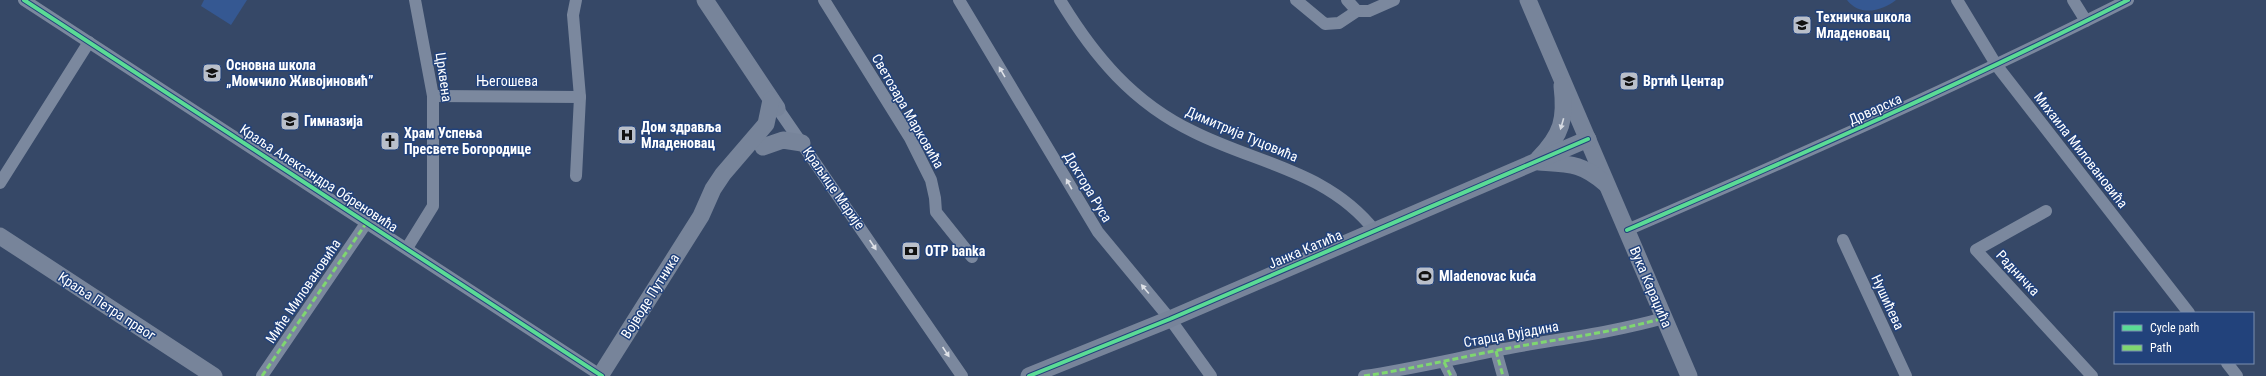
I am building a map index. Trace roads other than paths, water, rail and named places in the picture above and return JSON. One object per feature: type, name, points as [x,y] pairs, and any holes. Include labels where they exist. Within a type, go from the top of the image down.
[{"type":"street","name":"Краља Александра Обреновића","points":[[24,0],[368,222],[601,376]]},
{"type":"street","name":"Црквена","points":[[407,248],[434,206],[433,96],[415,0]]},
{"type":"street","points":[[576,0],[574,15],[580,97],[576,176]]},
{"type":"street","name":"Краљице Марије","points":[[706,0],[775,105],[962,376]]},
{"type":"street","name":"Светозара Марковића","points":[[824,0],[910,138],[931,180],[936,212],[972,257]]},
{"type":"street","name":"Доктора Руса","points":[[959,0],[1098,232],[1170,319],[1211,376]]},
{"type":"street","name":"Димитрија Туцовића","points":[[1060,0],[1084,38],[1104,64],[1122,83],[1149,105],[1177,124],[1214,141],[1313,179],[1351,206],[1375,231]]},
{"type":"street","points":[[1296,0],[1325,24],[1339,23],[1357,11],[1369,11],[1394,0]]},
{"type":"street","points":[[1347,0],[1357,11]]},
{"type":"street","name":"Вука Караџића","points":[[1528,0],[1560,71],[1689,376]]},
{"type":"street","name":"Михаила Миловановића","points":[[1957,0],[1997,66],[2187,312]]},
{"type":"street","points":[[2073,0],[2086,21]]},
{"type":"street","name":"Дрварска","points":[[1627,230],[1778,165],[1997,66],[2128,0]]},
{"type":"street","points":[[0,183],[89,42]]},
{"type":"street","points":[[1535,162],[1558,135],[1564,116],[1560,71]]},
{"type":"street","name":"Његошева","points":[[433,96],[580,97]]},
{"type":"street","name":"Војводе Путника","points":[[700,216],[763,147],[776,122],[775,105]]},
{"type":"street","name":"Војводе Путника","points":[[601,376],[700,216],[723,174],[766,124],[775,105]]},
{"type":"street","name":"Јанка Катића","points":[[1029,376],[1170,319],[1588,139]]},
{"type":"street","points":[[763,147],[783,140],[802,143]]},
{"type":"street","points":[[1535,162],[1573,164],[1587,168],[1608,187]]},
{"type":"street","name":"Радничка","points":[[2046,211],[1976,250],[2092,376]]},
{"type":"street","name":"Миће Миловановића","points":[[262,376],[368,222]]},
{"type":"street","name":"Краља Петра првог","points":[[0,236],[214,376]]},
{"type":"street","name":"Нушићева","points":[[1844,240],[1906,376]]},
{"type":"street","name":"Старца Вујадина","points":[[1364,376],[1417,368],[1496,351],[1611,331],[1664,318]]},
{"type":"street","points":[[1496,351],[1503,376]]},
{"type":"street","points":[[1444,362],[1451,376]]},
{"type":"street","points":[[2228,364],[2237,376]]},
{"type":"place","name":"Техничка школа Младеновац","points":[[1802,25]]},
{"type":"place","name":"Основна школа „Момчило Живојиновић”","points":[[212,73]]},
{"type":"place","name":"Вртић Центар","points":[[1629,81]]},
{"type":"place","name":"Гимназија","points":[[290,121]]},
{"type":"place","name":"Дом здравља Младеновац","points":[[627,135]]},
{"type":"place","name":"Храм Успења Пресвете Богородице","points":[[390,141]]},
{"type":"place","name":"OTP banka","points":[[911,251]]},
{"type":"place","name":"Mladenovac kuća","points":[[1425,276]]}]
